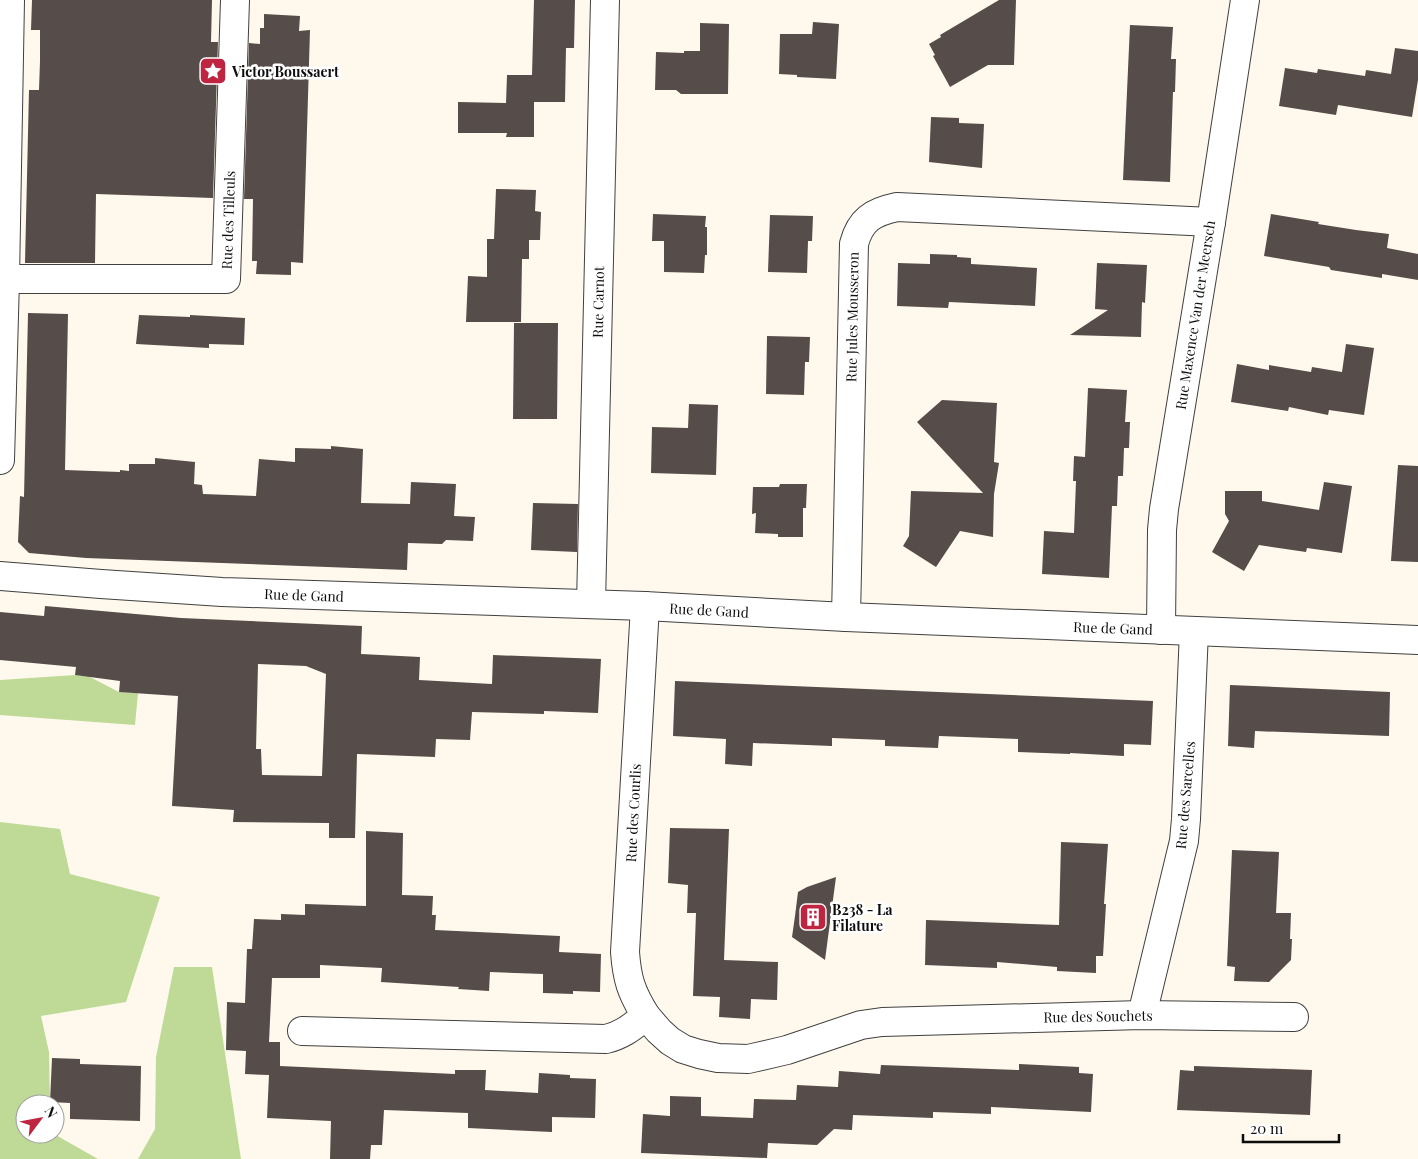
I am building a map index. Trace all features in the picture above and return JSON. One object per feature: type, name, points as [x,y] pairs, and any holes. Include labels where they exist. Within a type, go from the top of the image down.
[{"type":"street","points":[[0,460],[6,280],[3,237],[10,0]]},
{"type":"street","name":"Rue des Tilleuls","points":[[6,280],[226,278],[235,0]]},
{"type":"street","name":"Rue Carnot","points":[[591,604],[605,0]]},
{"type":"street","name":"Rue Maxence Van der Meersch","points":[[1162,630],[1162,530],[1164,509],[1245,0]]},
{"type":"street","name":"Rue Jules Mousseron","points":[[846,617],[854,244],[856,234],[861,226],[876,213],[897,208],[1211,222]]},
{"type":"street","name":"Rue de Gand","points":[[0,576],[222,592],[645,606],[846,617],[1418,640]]},
{"type":"street","name":"Rue des Courlis","points":[[645,606],[625,952],[630,986],[646,1016],[659,1032],[683,1049],[718,1058],[748,1059],[787,1050],[861,1025],[902,1021]]},
{"type":"street","name":"Rue des Sarcelles","points":[[1142,1015],[1179,861],[1186,819],[1194,631]]},
{"type":"street","name":"Rue des Souchets","points":[[902,1021],[1142,1015],[1294,1017]]},
{"type":"street","points":[[302,1031],[606,1039],[618,1036],[646,1016]]},
{"type":"green space","points":[[75,675],[88,676],[119,692],[138,693],[135,725],[0,715],[0,680]]},
{"type":"green space","points":[[0,822],[60,829],[70,874],[160,897],[126,1002],[41,1016],[49,1052],[50,1094],[15,1094],[15,1144],[65,1144],[65,1140],[98,1159],[0,1159]]},
{"type":"green space","points":[[174,967],[212,967],[241,1159],[138,1159],[155,1129],[156,1057]]},
{"type":"building","points":[[32,0],[212,0],[211,42],[218,42],[213,198],[96,194],[95,263],[25,263],[29,90],[39,90],[40,61],[40,30],[31,30]]},
{"type":"building","points":[[534,0],[575,0],[574,48],[566,48],[565,102],[534,102],[534,137],[506,137],[507,133],[458,133],[458,102],[506,103],[507,75],[532,75]]},
{"type":"building","points":[[999,0],[1016,0],[1014,65],[988,65],[950,87],[933,56],[935,55],[929,44],[941,37],[940,35]]},
{"type":"building","points":[[264,14],[300,16],[299,31],[310,30],[303,263],[291,262],[291,275],[256,274],[257,261],[252,261],[253,199],[244,199],[249,43],[260,44],[260,28],[264,28]]},
{"type":"building","points":[[813,22],[839,24],[836,79],[779,74],[780,34],[812,34]]},
{"type":"building","points":[[700,23],[729,24],[728,94],[681,94],[676,90],[655,90],[656,52],[684,53],[684,51],[700,51]]},
{"type":"building","points":[[1130,25],[1173,27],[1171,59],[1176,59],[1170,182],[1123,180]]},
{"type":"building","points":[[1395,48],[1418,51],[1418,80],[1412,117],[1338,105],[1336,115],[1279,106],[1285,68],[1317,73],[1318,69],[1365,76],[1366,70],[1391,74]]},
{"type":"building","points":[[931,117],[959,118],[959,123],[984,124],[982,168],[929,162]]},
{"type":"building","points":[[496,189],[536,190],[535,211],[541,212],[540,240],[529,240],[529,259],[522,259],[521,322],[466,322],[468,276],[487,277],[487,239],[494,239]]},
{"type":"building","points":[[653,214],[706,216],[707,255],[705,255],[704,273],[664,272],[664,241],[652,241]]},
{"type":"building","points":[[1271,214],[1319,222],[1318,224],[1389,234],[1387,248],[1418,254],[1418,280],[1382,274],[1382,278],[1264,256]]},
{"type":"building","points":[[770,215],[813,216],[812,241],[808,241],[807,273],[768,272]]},
{"type":"building","points":[[930,254],[957,255],[957,257],[971,258],[971,264],[1037,268],[1035,306],[949,302],[948,308],[897,306],[898,263],[930,264]]},
{"type":"building","points":[[1097,263],[1147,265],[1145,303],[1142,302],[1141,337],[1070,335],[1108,310],[1095,309]]},
{"type":"building","points":[[28,313],[68,314],[65,470],[129,471],[129,464],[155,464],[155,458],[195,462],[194,484],[202,485],[203,494],[256,496],[259,459],[295,462],[295,448],[331,449],[331,446],[363,449],[361,503],[410,504],[411,482],[456,484],[454,516],[475,517],[473,541],[446,540],[442,544],[408,543],[407,570],[86,558],[29,553],[18,542],[20,496],[24,497]]},
{"type":"building","points":[[139,315],[245,318],[244,345],[209,344],[209,348],[136,344]]},
{"type":"building","points":[[514,323],[558,323],[557,419],[513,419]]},
{"type":"building","points":[[767,336],[810,337],[809,362],[805,362],[804,395],[766,394]]},
{"type":"building","points":[[1346,344],[1374,348],[1364,415],[1329,410],[1328,415],[1289,407],[1288,411],[1231,402],[1237,364],[1269,370],[1269,365],[1311,372],[1312,367],[1342,372]]},
{"type":"building","points":[[1088,388],[1127,390],[1125,422],[1130,422],[1129,448],[1124,448],[1123,476],[1118,476],[1117,506],[1112,506],[1109,578],[1042,574],[1044,531],[1074,533],[1076,481],[1073,481],[1074,456],[1085,457]]},
{"type":"building","points":[[942,400],[997,403],[994,462],[999,463],[994,494],[993,537],[960,531],[936,567],[903,546],[909,536],[911,491],[983,493],[917,422]]},
{"type":"building","points":[[689,404],[718,405],[716,475],[651,473],[652,427],[688,428]]},
{"type":"building","points":[[1398,465],[1418,466],[1418,562],[1391,561]]},
{"type":"building","points":[[1324,482],[1352,486],[1342,553],[1307,548],[1306,552],[1259,545],[1244,571],[1212,552],[1229,521],[1225,514],[1225,491],[1262,491],[1262,501],[1319,510]]},
{"type":"building","points":[[780,484],[807,484],[806,508],[803,508],[803,537],[778,537],[778,534],[755,533],[756,513],[752,514],[753,487],[779,487]]},
{"type":"building","points":[[533,503],[578,504],[577,552],[531,550]]},
{"type":"building","points":[[45,606],[181,618],[362,626],[361,654],[420,657],[419,680],[492,684],[493,655],[601,659],[598,713],[544,711],[544,714],[472,712],[470,740],[436,739],[435,757],[357,754],[355,838],[329,838],[329,823],[233,822],[234,810],[172,806],[178,696],[119,692],[120,681],[75,675],[76,667],[0,660],[0,612],[44,616]],"holes":[[[258,664],[306,666],[326,674],[322,776],[262,775],[261,749],[256,749]]]},
{"type":"building","points":[[675,681],[1153,701],[1151,745],[1124,744],[1124,756],[1018,752],[1018,739],[939,736],[938,748],[885,746],[885,740],[832,738],[832,746],[753,743],[752,766],[725,764],[726,739],[673,736]]},
{"type":"building","points":[[1230,685],[1390,692],[1389,736],[1255,731],[1254,748],[1228,746]]},
{"type":"building","points":[[670,828],[729,829],[724,960],[778,962],[777,1000],[751,999],[750,1019],[719,1017],[720,997],[693,996],[696,913],[687,913],[688,885],[668,883]]},
{"type":"building","points":[[366,831],[403,833],[402,895],[433,896],[432,915],[436,915],[435,930],[560,936],[559,952],[601,954],[600,992],[573,991],[573,994],[543,993],[543,974],[490,972],[489,991],[381,982],[382,968],[320,965],[320,978],[272,978],[269,1042],[280,1042],[280,1066],[455,1074],[455,1070],[486,1070],[485,1090],[538,1093],[539,1073],[570,1075],[570,1078],[596,1079],[595,1118],[552,1117],[552,1132],[468,1128],[468,1113],[384,1110],[382,1145],[371,1145],[370,1159],[330,1159],[331,1121],[267,1118],[269,1075],[245,1074],[246,1051],[226,1050],[227,1002],[245,1003],[247,949],[252,949],[254,919],[281,920],[281,914],[305,915],[305,904],[366,906]]},
{"type":"building","points":[[1061,842],[1108,844],[1103,956],[1096,956],[1096,973],[1057,971],[1057,967],[997,962],[997,968],[925,965],[926,920],[1059,925]]},
{"type":"building","points":[[1232,850],[1279,852],[1276,913],[1291,913],[1291,960],[1269,982],[1234,981],[1235,967],[1227,966]]},
{"type":"building","name":"B238 - La Filature","points":[[836,877],[825,960],[792,937],[798,892]]},
{"type":"building","points":[[52,1058],[80,1059],[80,1064],[141,1066],[140,1121],[70,1119],[70,1103],[65,1103],[65,1094],[50,1094]]},
{"type":"building","points":[[1019,1064],[1079,1067],[1079,1073],[1093,1074],[1091,1112],[991,1107],[991,1114],[933,1112],[933,1118],[853,1115],[852,1130],[834,1129],[817,1145],[768,1143],[767,1158],[641,1153],[643,1114],[670,1116],[670,1096],[701,1097],[701,1116],[753,1118],[754,1099],[796,1100],[797,1085],[838,1087],[839,1071],[880,1074],[881,1065],[1019,1070]]},
{"type":"building","points":[[1194,1066],[1312,1070],[1310,1115],[1177,1110],[1180,1070],[1194,1071]]},
{"type":"place","name":"Victor Boussaert","points":[[213,71]]},
{"type":"place","name":"B238 - La Filature","points":[[813,917]]}]
